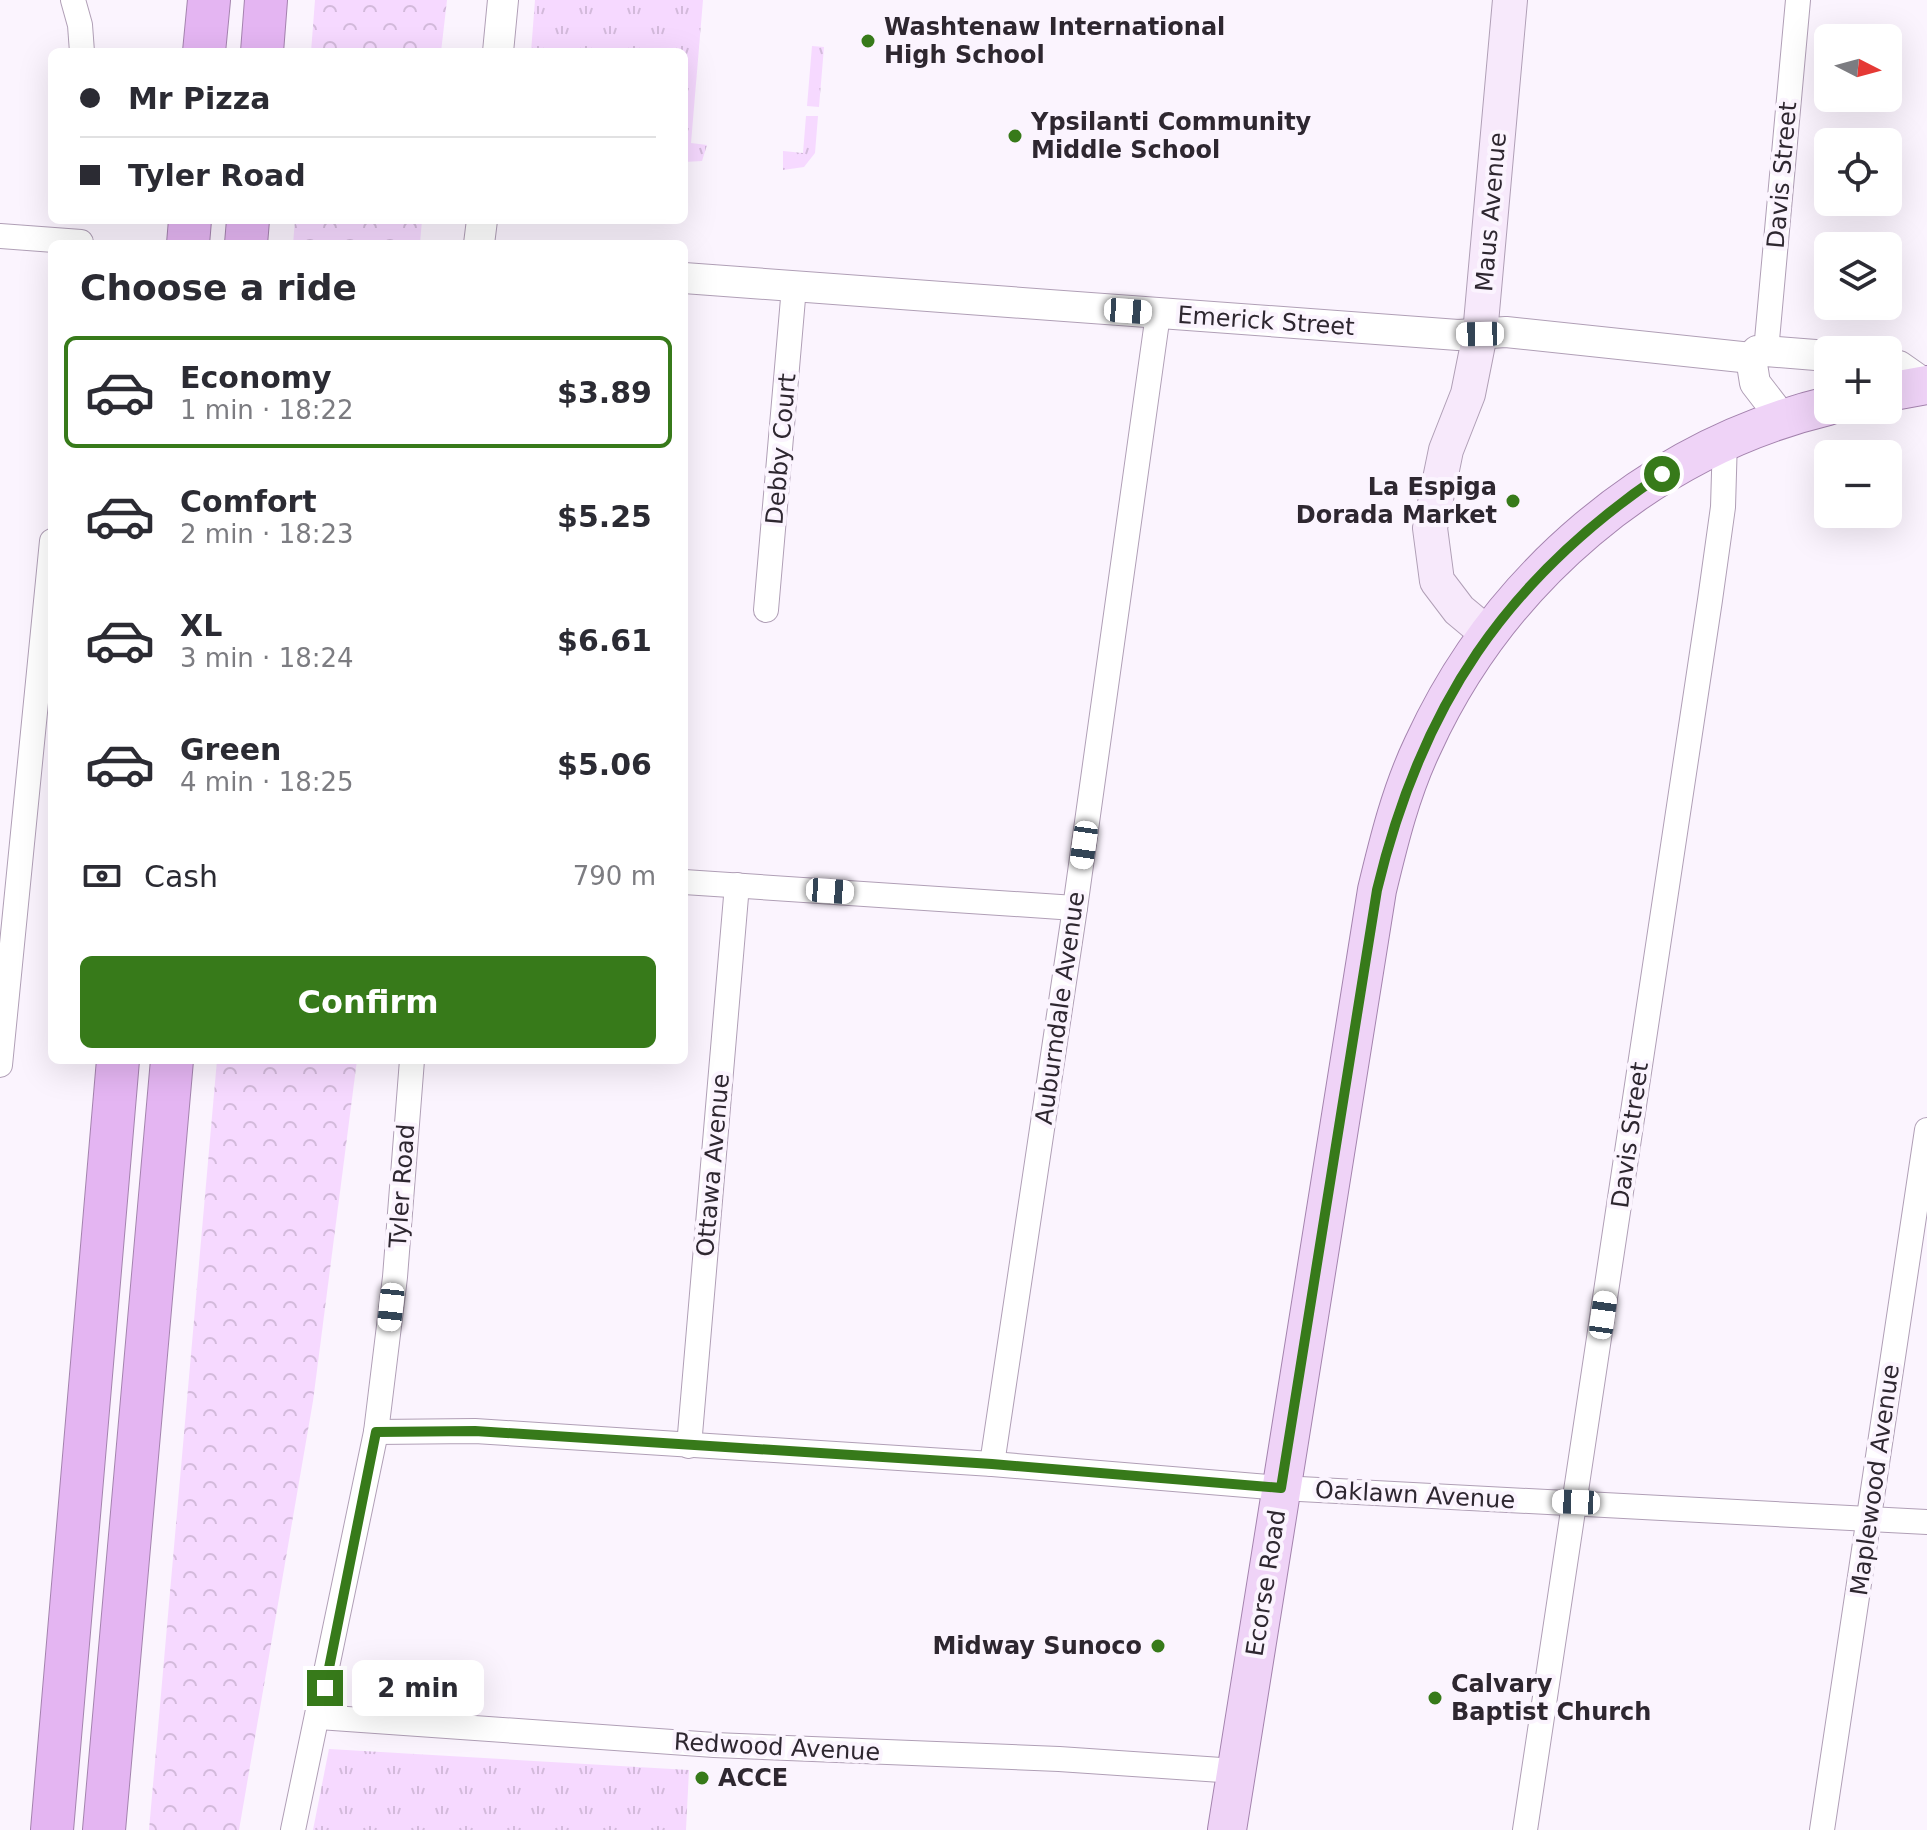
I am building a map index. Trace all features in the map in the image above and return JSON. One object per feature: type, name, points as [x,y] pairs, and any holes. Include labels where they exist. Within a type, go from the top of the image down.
[{"type":"highway","points":[[204,48],[209,0]]},
{"type":"highway","points":[[262,48],[266,0]]},
{"type":"highway","points":[[52,1830],[118,1064]]},
{"type":"highway","points":[[104,1830],[172,1064]]},
{"type":"main road","name":"Maus Avenue","points":[[1489,635],[1459,610],[1437,581],[1430,528],[1446,450],[1468,394],[1480,334],[1510,0]]},
{"type":"main road","points":[[1902,389],[1926,385]]},
{"type":"main road","name":"Ecorse Road","points":[[1227,1830],[1377,890],[1389,837],[1428,735],[1453,688],[1489,635],[1522,593],[1575,539],[1662,474],[1725,439],[1814,410]]},
{"type":"street","points":[[73,0],[80,25],[82,48]]},
{"type":"street","points":[[498,48],[503,0]]},
{"type":"street","name":"Davis Street","points":[[1782,418],[1755,383],[1798,0]]},
{"type":"street","points":[[0,236],[82,235]]},
{"type":"street","name":"Emerick Street","points":[[688,278],[1158,314],[1480,334],[1506,332],[1814,355]]},
{"type":"street","name":"Debby Court","points":[[766,610],[794,287]]},
{"type":"street","name":"Auburndale Avenue","points":[[992,1464],[1075,908],[1158,314]]},
{"type":"street","points":[[1902,368],[1926,385]]},
{"type":"street","name":"Davis Street","points":[[1525,1830],[1723,507],[1725,439]]},
{"type":"street","points":[[0,1065],[48,581]]},
{"type":"street","points":[[688,882],[1075,908]]},
{"type":"street","name":"Ottawa Avenue","points":[[689,1446],[737,885]]},
{"type":"street","name":"Tyler Road","points":[[293,1830],[376,1432],[395,1277],[412,1064]]},
{"type":"street","name":"Maplewood Avenue","points":[[1822,1830],[1927,1130]]},
{"type":"street","name":"Oaklawn Avenue","points":[[376,1432],[475,1431],[992,1464],[1281,1488],[1927,1522]]},
{"type":"street","name":"Redwood Avenue","points":[[319,1717],[714,1745],[1059,1759],[1236,1771]]},
{"type":"green space","points":[[315,0],[447,0],[441,48],[311,48]]},
{"type":"green space","points":[[535,0],[703,0],[691,143],[707,145],[702,161],[688,162],[688,48],[531,48]]},
{"type":"green space","points":[[812,46],[824,47],[819,107],[807,106]]},
{"type":"green space","points":[[806,116],[818,116],[815,153],[804,167],[783,170],[783,151],[803,153]]},
{"type":"green space","points":[[295,224],[422,224],[420,240],[293,240]]},
{"type":"green space","points":[[217,1064],[356,1064],[313,1401],[239,1830],[149,1830]]},
{"type":"green space","points":[[329,1749],[689,1770],[686,1830],[313,1830]]},
{"type":"place","name":"Washtenaw International High School","points":[[868,41]]},
{"type":"place","name":"Ypsilanti Community Middle School","points":[[1015,136]]},
{"type":"place","name":"La Espiga Dorada Market","points":[[1513,501]]},
{"type":"place","name":"Midway Sunoco","points":[[1158,1646]]},
{"type":"place","name":"Calvary Baptist Church","points":[[1435,1698]]},
{"type":"place","name":"ACCE","points":[[702,1778]]},
{"type":"route","points":[[325,1688],[376,1432],[475,1431],[992,1464],[1281,1488],[1377,890],[1389,837],[1421,747],[1463,671],[1522,593],[1575,539],[1662,474]]}]
